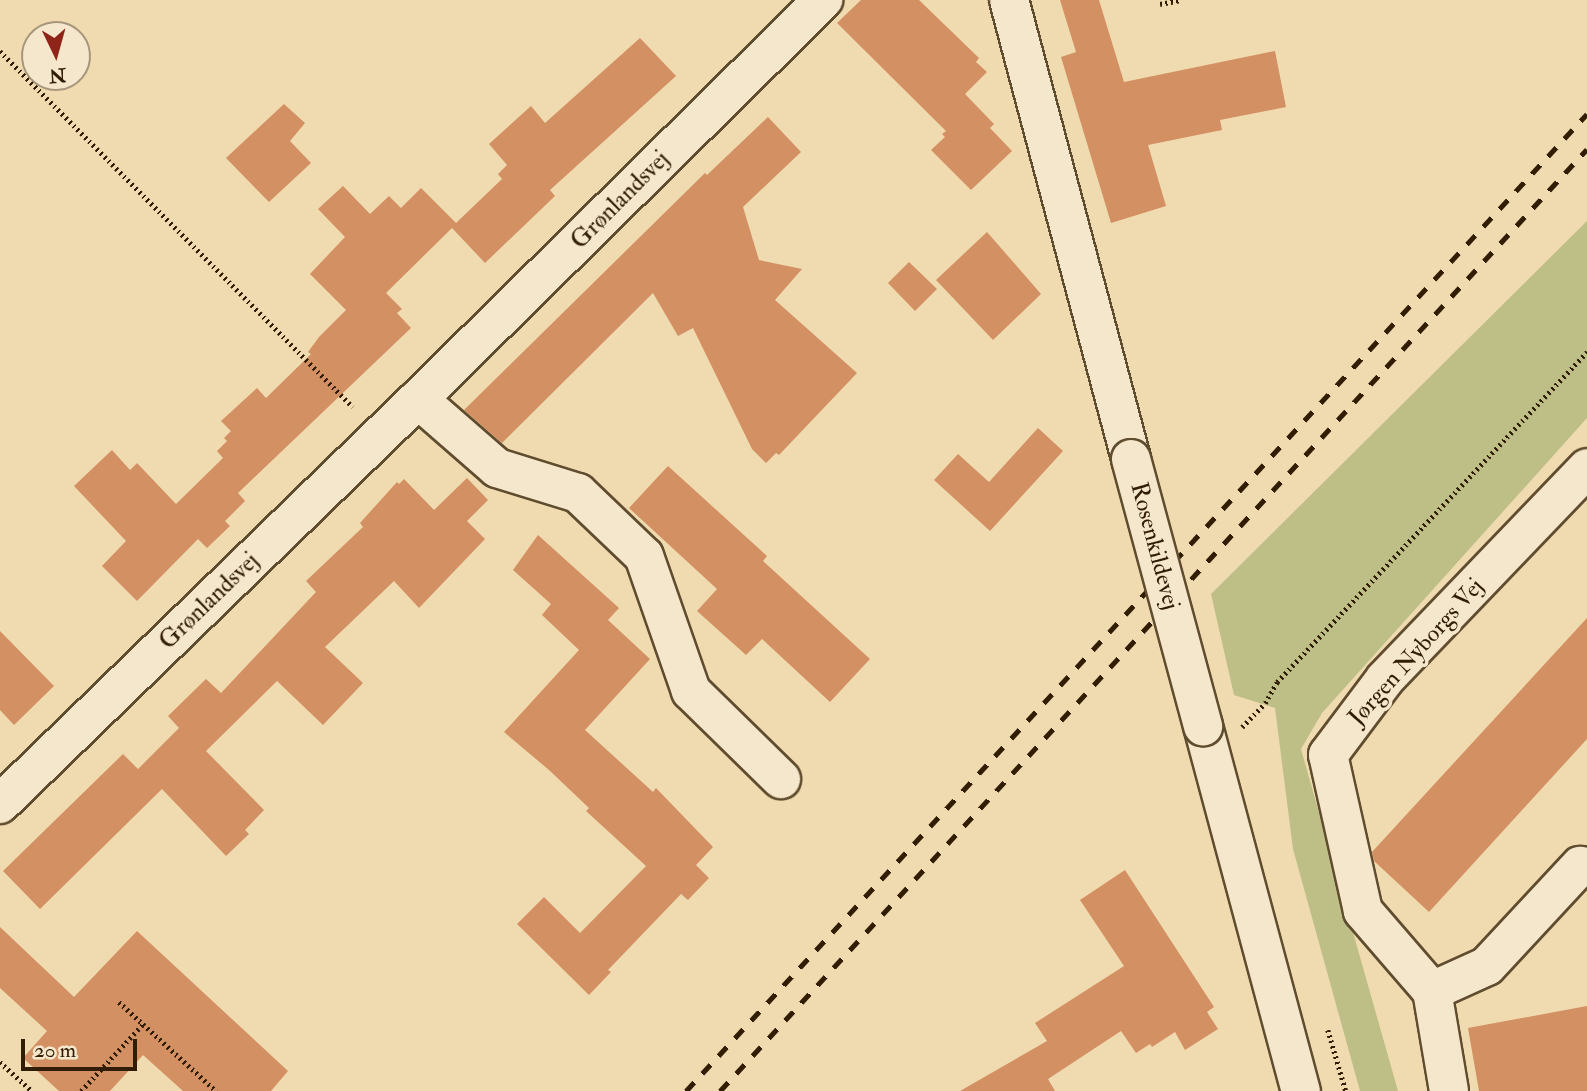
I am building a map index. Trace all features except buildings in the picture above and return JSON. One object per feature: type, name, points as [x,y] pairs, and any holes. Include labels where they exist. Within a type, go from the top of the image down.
[{"type":"street","name":"Grønlandsvej","points":[[0,804],[418,399],[823,0]]},
{"type":"street","name":"Rosenkildevej","points":[[1009,0],[1131,459],[1221,727],[1301,1091]]},
{"type":"street","points":[[418,399],[497,468],[578,493],[644,555],[691,691],[781,779]]},
{"type":"street","name":"Jørgen Nyborgs Vej","points":[[1432,991],[1363,911],[1328,755],[1385,679],[1587,468]]},
{"type":"street","points":[[1449,1091],[1432,991],[1487,966],[1580,866]]},
{"type":"path","points":[[1160,4],[1180,0]]},
{"type":"path","points":[[0,51],[381,435]]},
{"type":"path","points":[[1221,727],[1265,703],[1277,682],[1587,352]]},
{"type":"path","points":[[119,1002],[216,1091]]},
{"type":"path","points":[[81,1091],[144,1024]]},
{"type":"path","points":[[0,1062],[32,1091]]},
{"type":"green space","points":[[1587,221],[1587,418],[1322,713],[1301,749],[1398,1091],[1360,1091],[1293,849],[1275,708],[1234,695],[1211,594]]},
{"type":"railway","points":[[686,1091],[1587,114]]},
{"type":"railway","points":[[720,1091],[1587,149]]}]
